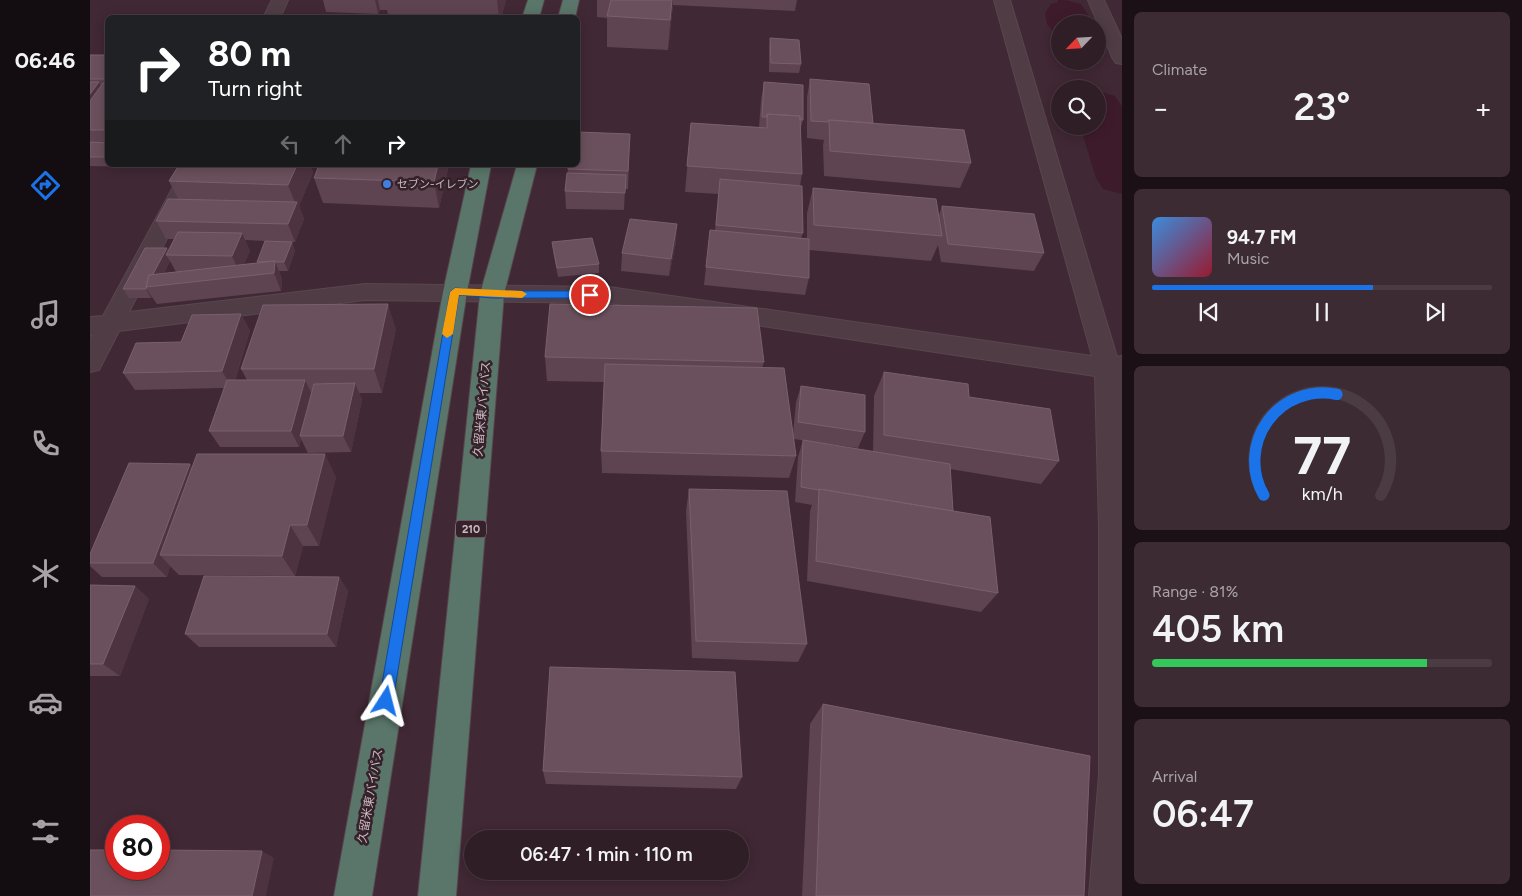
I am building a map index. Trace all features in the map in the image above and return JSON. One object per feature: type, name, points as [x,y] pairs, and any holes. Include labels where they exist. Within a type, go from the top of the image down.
[{"type":"highway","points":[[531,15],[536,0]]},
{"type":"highway","points":[[567,15],[571,0]]},
{"type":"highway","name":"久留米東バイパス","points":[[353,896],[455,292],[481,167]]},
{"type":"highway","name":"久留米東バイパス","points":[[437,896],[492,294],[526,167]]},
{"type":"street","points":[[272,15],[280,0]]},
{"type":"street","points":[[1002,0],[1115,367],[1114,527],[1117,775],[1108,896]]},
{"type":"street","points":[[1096,0],[1122,59]]},
{"type":"street","points":[[90,363],[100,325],[194,167]]},
{"type":"street","points":[[100,325],[365,292],[609,295],[1115,367]]},
{"type":"building","points":[[611,0],[672,0],[670,20],[607,16]]},
{"type":"building","points":[[770,38],[799,40],[801,64],[771,63]]},
{"type":"building","points":[[90,55],[105,55],[105,78],[90,79]]},
{"type":"building","points":[[810,79],[869,84],[873,123],[829,120],[828,122],[811,121]]},
{"type":"building","points":[[90,82],[99,82],[90,94]]},
{"type":"building","points":[[764,82],[803,85],[803,120],[800,120],[800,116],[767,114],[767,117],[762,117]]},
{"type":"building","points":[[103,83],[105,83],[105,130],[90,130],[90,101]]},
{"type":"building","points":[[767,114],[800,116],[802,174],[687,166],[691,123],[767,128]]},
{"type":"building","points":[[829,120],[964,130],[971,163],[830,151]]},
{"type":"building","points":[[580,132],[630,134],[628,171],[568,169],[568,167],[580,167]]},
{"type":"building","points":[[90,142],[105,143],[105,157],[90,157]]},
{"type":"building","points":[[178,167],[296,167],[288,185],[169,181]]},
{"type":"building","points":[[318,167],[438,167],[434,182],[314,178]]},
{"type":"building","points":[[567,173],[626,175],[625,193],[565,191]]},
{"type":"building","points":[[720,179],[802,186],[803,233],[716,225]]},
{"type":"building","points":[[813,188],[936,199],[942,236],[814,225]]},
{"type":"building","points":[[168,199],[297,202],[288,224],[156,221]]},
{"type":"building","points":[[942,206],[1034,214],[1044,253],[948,244]]},
{"type":"building","points":[[630,219],[677,224],[671,259],[622,253]]},
{"type":"building","points":[[710,230],[809,239],[809,278],[706,267]]},
{"type":"building","points":[[178,232],[242,233],[232,256],[166,255]]},
{"type":"building","points":[[592,238],[599,264],[557,268],[552,242]]},
{"type":"building","points":[[265,241],[292,242],[284,262],[257,262]]},
{"type":"building","points":[[145,248],[167,248],[153,274],[149,275],[146,289],[123,289]]},
{"type":"building","points":[[275,261],[274,273],[146,287],[149,275]]},
{"type":"building","points":[[388,304],[374,369],[241,369],[263,305]]},
{"type":"building","points":[[550,304],[757,308],[764,362],[545,357]]},
{"type":"building","points":[[241,314],[222,371],[123,373],[136,343],[181,342],[192,315]]},
{"type":"building","points":[[605,364],[784,368],[796,456],[601,451]]},
{"type":"building","points":[[884,372],[968,384],[969,397],[1050,409],[1059,461],[884,435]]},
{"type":"building","points":[[227,380],[305,380],[291,431],[209,431]]},
{"type":"building","points":[[355,383],[343,436],[300,436],[314,384]]},
{"type":"building","points":[[801,386],[865,395],[865,432],[798,422]]},
{"type":"building","points":[[803,440],[950,464],[953,511],[801,487]]},
{"type":"building","points":[[197,454],[325,454],[307,525],[290,525],[282,556],[160,555]]},
{"type":"building","points":[[129,463],[190,464],[153,563],[90,563],[90,554]]},
{"type":"building","points":[[689,489],[787,491],[807,644],[696,641]]},
{"type":"building","points":[[819,489],[990,517],[998,593],[816,561]]},
{"type":"building","points":[[204,576],[339,577],[327,634],[185,634]]},
{"type":"building","points":[[90,585],[135,586],[103,664],[90,664]]},
{"type":"building","points":[[550,667],[735,672],[742,777],[543,771]]},
{"type":"building","points":[[823,704],[1090,756],[1084,896],[816,896]]},
{"type":"building","points":[[90,850],[105,850],[105,880],[170,880],[170,850],[262,851],[252,896],[90,896]]},
{"type":"waterway","points":[[1060,0],[1066,13]]},
{"type":"waterway","points":[[1106,130],[1122,178]]},
{"type":"slow traffic","points":[[447,334],[455,292],[522,294]]},
{"type":"place","name":"セブン-イレブン","points":[[387,184]]},
{"type":"route","points":[[386,701],[455,292],[590,295]]}]
